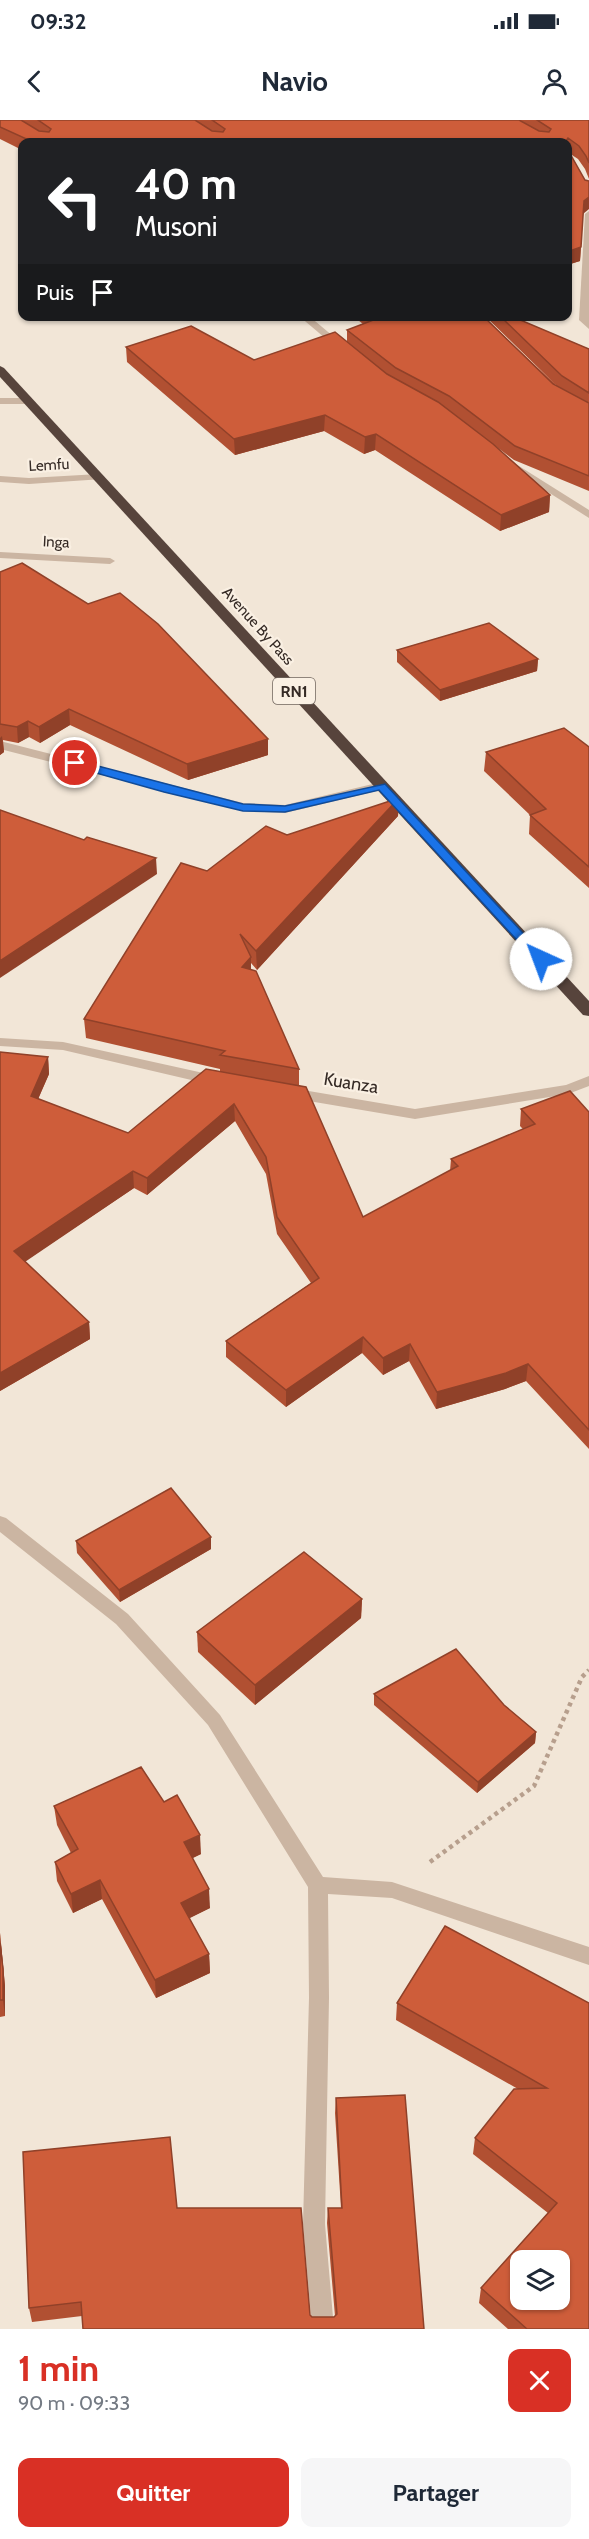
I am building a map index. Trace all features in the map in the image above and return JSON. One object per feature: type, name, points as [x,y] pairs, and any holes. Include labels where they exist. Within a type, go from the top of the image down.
[{"type":"highway","name":"Avenue By Pass","points":[[0,370],[589,1011]]},
{"type":"street","points":[[589,214],[584,320],[589,326]]},
{"type":"street","points":[[309,321],[347,351]]},
{"type":"street","points":[[0,401],[27,401]]},
{"type":"street","points":[[500,458],[589,515]]},
{"type":"street","name":"Lemfu","points":[[0,479],[29,481],[99,477]]},
{"type":"street","name":"Inga","points":[[0,555],[110,561]]},
{"type":"street","points":[[0,745],[243,807],[285,809],[381,786]]},
{"type":"street","points":[[0,1041],[63,1046],[227,1083]]},
{"type":"street","name":"Kuanza","points":[[274,1090],[415,1113],[568,1089],[589,1081]]},
{"type":"street","points":[[0,1523],[122,1619],[214,1720],[318,1885],[319,1998],[314,2224],[323,2329]]},
{"type":"street","points":[[318,1885],[392,1890],[589,1956]]},
{"type":"path","points":[[392,1890],[534,1786],[582,1677],[589,1670]]},
{"type":"building","points":[[0,120],[21,120],[39,131],[49,132],[51,129],[38,120],[195,120],[212,131],[223,132],[225,129],[212,120],[519,120],[539,131],[549,132],[551,129],[537,120],[589,120],[589,163],[572,138],[24,138],[0,127]]},
{"type":"building","points":[[572,157],[585,180],[589,181],[589,197],[584,201],[581,247],[572,250]]},
{"type":"building","points":[[371,321],[488,321],[553,384],[589,403],[589,476],[515,446],[449,396],[396,368],[347,330]]},
{"type":"building","points":[[505,321],[523,321],[589,349],[589,393],[562,376]]},
{"type":"building","points":[[191,326],[254,360],[335,332],[387,374],[438,402],[493,444],[550,495],[501,515],[376,434],[365,437],[325,415],[234,439],[126,347]]},
{"type":"building","points":[[22,563],[88,604],[120,593],[158,624],[268,739],[187,764],[69,709],[39,727],[28,721],[17,727],[0,724],[0,572]]},
{"type":"building","points":[[489,623],[538,659],[440,690],[397,650]]},
{"type":"building","points":[[564,728],[589,747],[589,867],[530,815],[546,809],[486,752]]},
{"type":"building","points":[[399,798],[256,951],[240,934],[251,957],[242,967],[256,971],[299,1069],[220,1055],[225,1051],[84,1019],[181,863],[207,871],[266,826],[287,835]]},
{"type":"building","points":[[0,810],[84,840],[87,837],[156,858],[0,961]]},
{"type":"building","points":[[0,1052],[48,1057],[31,1096],[128,1133],[206,1069],[306,1087],[363,1217],[458,1166],[451,1159],[535,1124],[521,1109],[570,1091],[589,1112],[589,1430],[528,1364],[506,1373],[437,1392],[410,1344],[383,1358],[363,1337],[286,1390],[226,1341],[319,1278],[277,1217],[266,1157],[234,1104],[147,1178],[133,1171],[14,1251],[89,1322],[0,1373]]},
{"type":"building","points":[[171,1488],[211,1537],[119,1590],[76,1541]]},
{"type":"building","points":[[304,1552],[362,1599],[255,1685],[197,1632]]},
{"type":"building","points":[[456,1649],[504,1705],[536,1732],[478,1782],[374,1694]]},
{"type":"building","points":[[141,1767],[164,1802],[177,1795],[200,1835],[184,1842],[209,1889],[181,1903],[209,1954],[155,1980],[100,1880],[71,1894],[55,1862],[78,1849],[54,1806]]},
{"type":"building","points":[[445,1926],[589,2003],[589,2329],[527,2329],[481,2288],[510,2256],[510,2310],[570,2310],[570,2250],[515,2250],[557,2203],[475,2138],[514,2089],[547,2088],[397,2003]]},
{"type":"building","points":[[0,1943],[3,1969],[3,2000],[0,2000]]},
{"type":"building","points":[[405,2095],[424,2329],[83,2329],[81,2302],[29,2308],[23,2152],[170,2137],[177,2208],[301,2208],[310,2315],[312,2317],[334,2317],[337,2314],[328,2208],[342,2208],[336,2098]]},
{"type":"route","points":[[75,763],[243,807],[285,809],[381,786],[541,959]]}]
